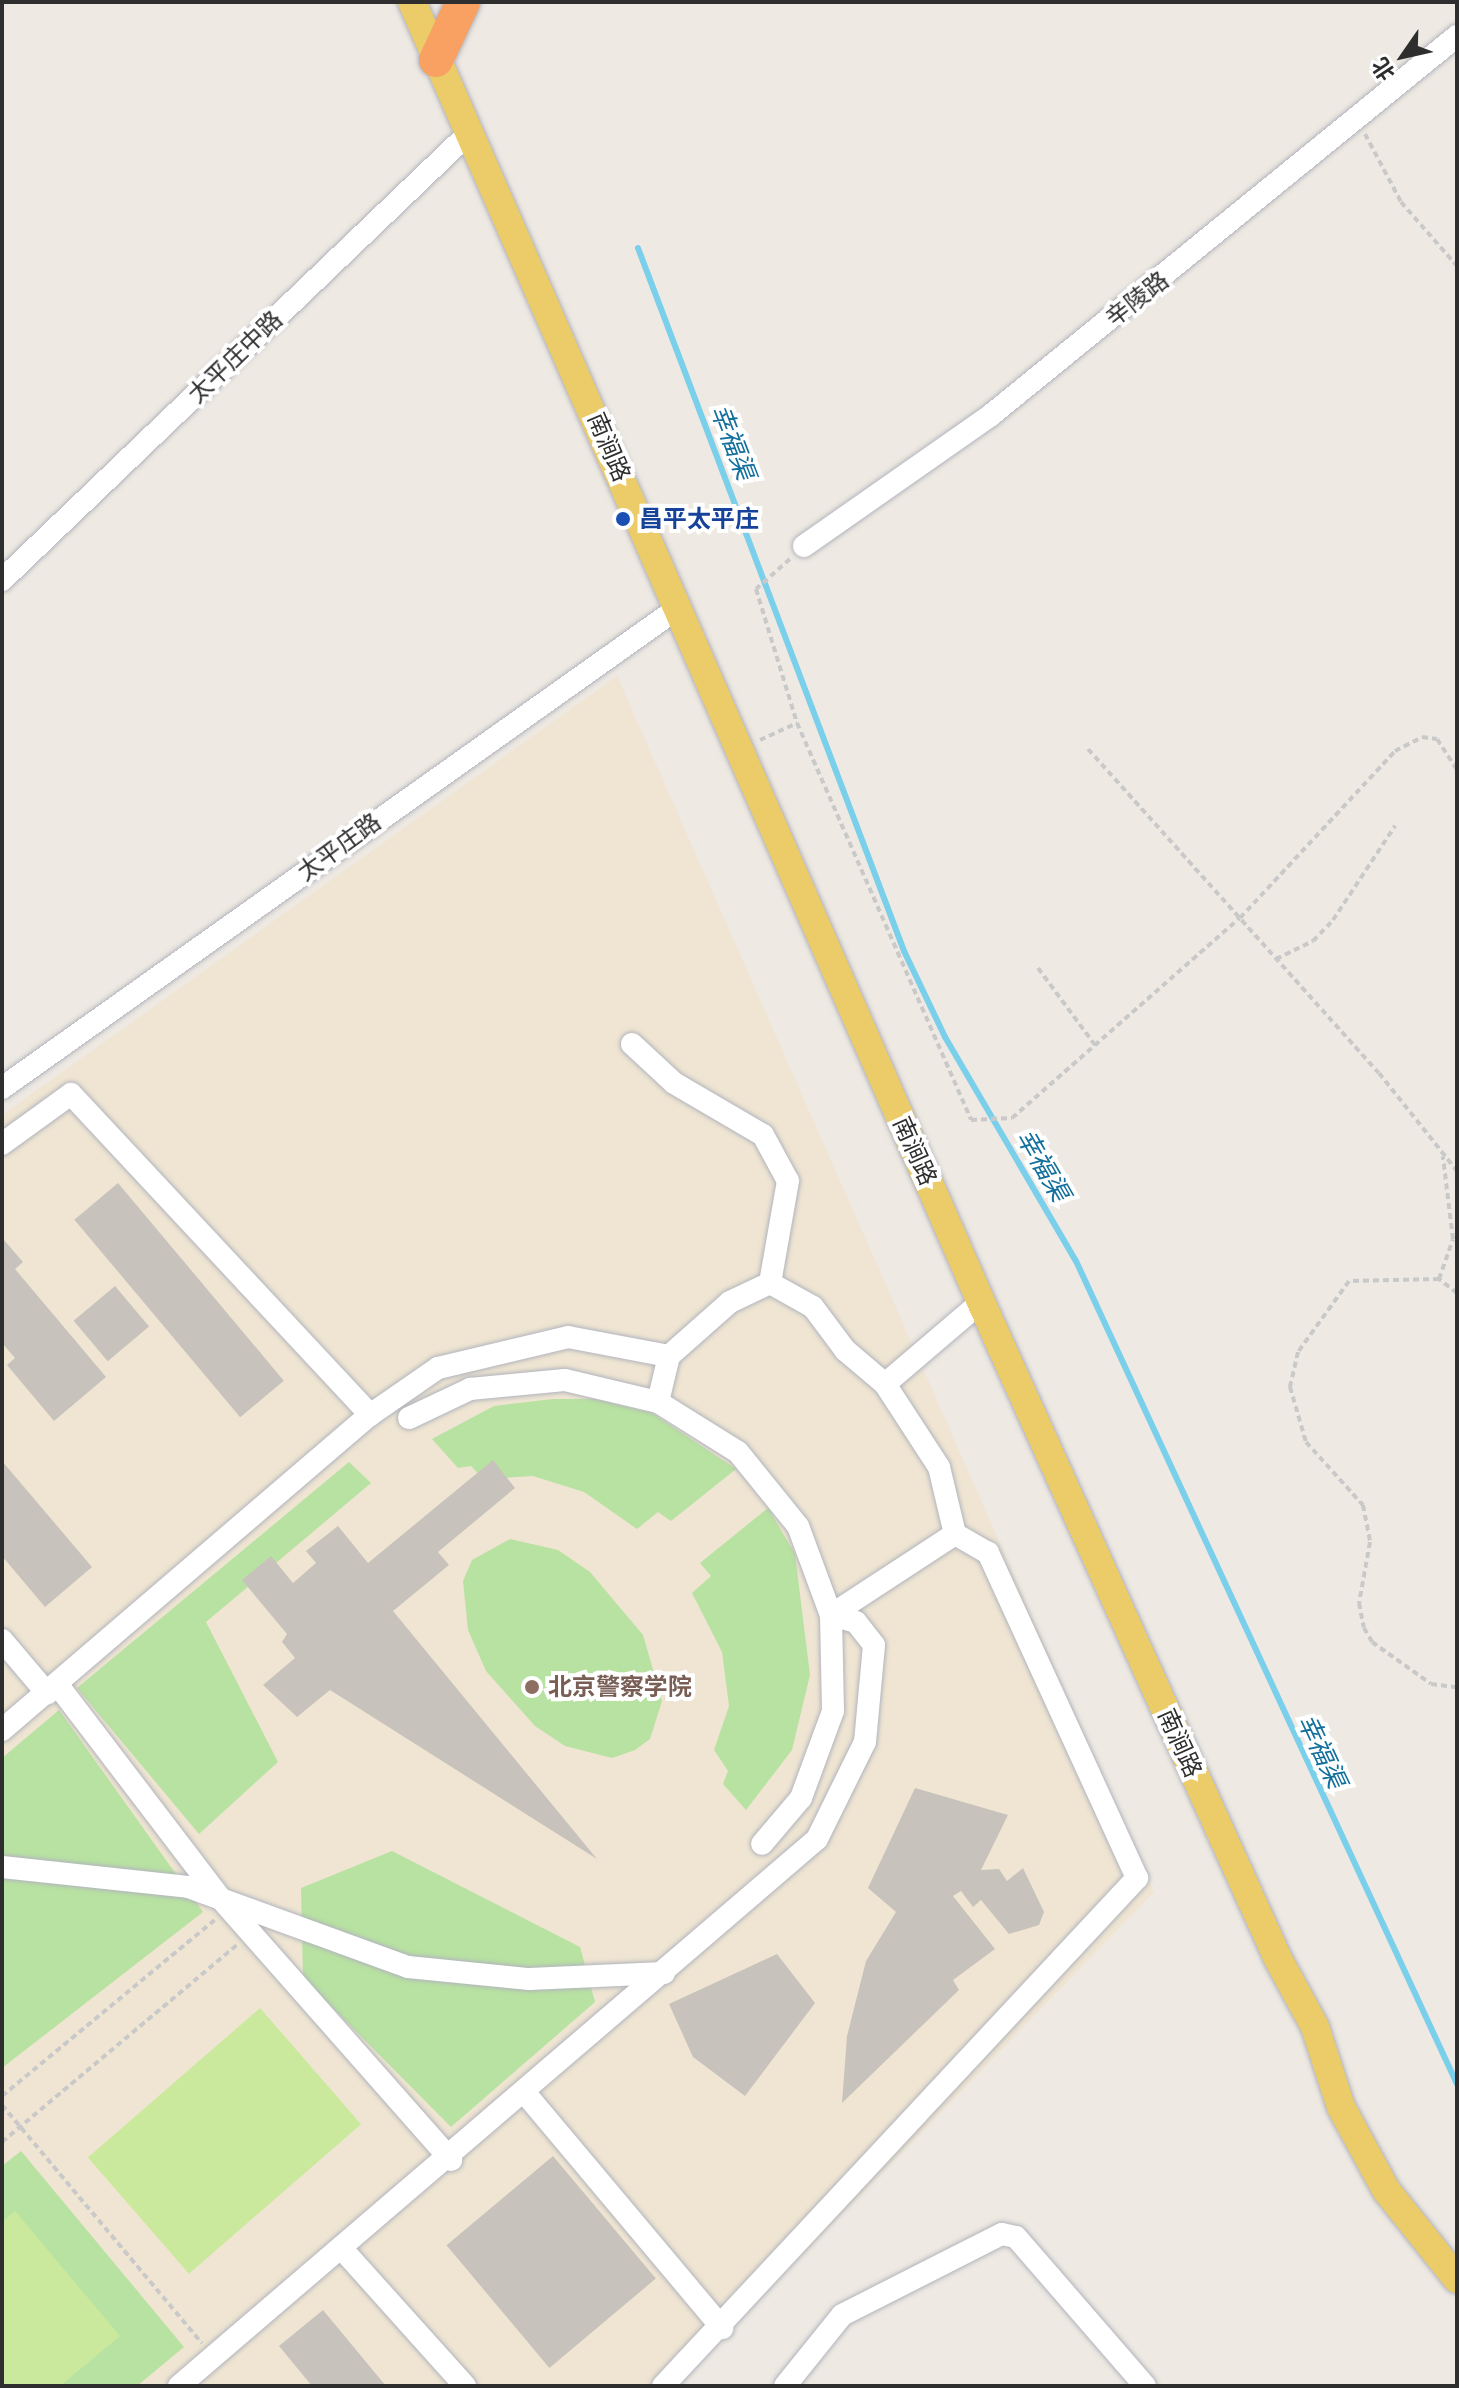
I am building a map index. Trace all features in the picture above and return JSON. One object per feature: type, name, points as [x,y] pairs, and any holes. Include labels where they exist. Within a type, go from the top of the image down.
[{"type":"highway","points":[[436,60],[463,2]]},
{"type":"main road","name":"南涧路","points":[[412,2],[981,1302],[1315,2027],[1341,2107],[1386,2190],[1457,2279]]},
{"type":"street","name":"辛陵路","points":[[804,546],[991,415],[1457,36]]},
{"type":"street","name":"太平庄中路","points":[[2,580],[468,134]]},
{"type":"street","name":"太平庄路","points":[[2,1088],[678,608]]},
{"type":"street","points":[[632,1044],[674,1083],[763,1135],[788,1181],[770,1283]]},
{"type":"street","points":[[2,1144],[71,1094],[370,1415]]},
{"type":"street","points":[[658,1402],[669,1356],[730,1302],[770,1283]]},
{"type":"street","points":[[663,2386],[722,2328],[889,2138],[1137,1878],[988,1553],[955,1534],[939,1467],[885,1384],[845,1350],[813,1307],[770,1283]]},
{"type":"street","points":[[885,1384],[981,1302]]},
{"type":"street","points":[[2,1730],[370,1415],[438,1368],[568,1337],[669,1356]]},
{"type":"street","points":[[409,1418],[470,1389],[565,1380],[658,1402],[738,1452],[798,1526],[831,1615],[833,1711],[801,1798],[762,1844]]},
{"type":"street","points":[[831,1615],[955,1534]]},
{"type":"street","points":[[179,2386],[451,2160],[664,1973],[774,1883],[817,1839],[845,1793],[865,1742],[874,1645],[856,1622],[831,1615]]},
{"type":"street","points":[[2,1640],[52,1688],[225,1904],[451,2160]]},
{"type":"street","points":[[2,1867],[188,1887],[225,1904],[408,1967],[529,1979],[664,1973]]},
{"type":"street","points":[[525,2093],[722,2328]]},
{"type":"street","points":[[785,2386],[842,2315],[1002,2234],[1016,2237],[1145,2386]]},
{"type":"street","points":[[343,2250],[465,2386]]},
{"type":"path","points":[[1356,119],[1401,202],[1457,266]]},
{"type":"path","points":[[777,570],[756,589],[797,723],[971,1120],[1007,1118],[1095,1045],[1240,918],[1395,751],[1422,737],[1437,739],[1457,770]]},
{"type":"path","points":[[740,749],[797,723]]},
{"type":"path","points":[[1088,749],[1276,959],[1457,1171]]},
{"type":"path","points":[[1276,959],[1313,941],[1333,920],[1395,826]]},
{"type":"path","points":[[1038,968],[1095,1045]]},
{"type":"path","points":[[1439,1279],[1453,1239],[1442,1152]]},
{"type":"path","points":[[1457,1293],[1439,1279],[1349,1281],[1298,1352],[1290,1387],[1306,1442],[1363,1505],[1370,1542],[1359,1603],[1364,1628],[1372,1642],[1431,1684],[1457,1687]]},
{"type":"path","points":[[2,2096],[225,1904]]},
{"type":"path","points":[[2,2142],[251,1933]]},
{"type":"path","points":[[2,2105],[214,2357]]},
{"type":"shaded area","name":"北京警察学院","points":[[617,676],[1154,1892],[676,2386],[2,2386],[2,1115]]},
{"type":"green space","points":[[553,1399],[595,1399],[652,1413],[736,1469],[671,1521],[658,1512],[637,1529],[584,1492],[533,1476],[483,1479],[471,1466],[458,1468],[432,1439],[494,1406]]},
{"type":"green space","points":[[349,1462],[371,1483],[206,1622],[278,1762],[199,1834],[77,1688]]},
{"type":"green space","points":[[768,1508],[795,1554],[810,1675],[792,1750],[746,1810],[723,1784],[728,1771],[714,1750],[729,1706],[722,1652],[692,1593],[711,1576],[700,1563]]},
{"type":"green space","points":[[510,1539],[558,1550],[590,1572],[643,1635],[662,1701],[650,1739],[635,1750],[612,1758],[565,1746],[535,1726],[486,1671],[468,1630],[463,1581],[472,1560]]},
{"type":"green space","points":[[59,1710],[203,1912],[2,2068],[2,1758]]},
{"type":"green space","points":[[392,1851],[580,1947],[595,2002],[451,2127],[303,1978],[301,1888]]},
{"type":"green space","points":[[260,2008],[361,2124],[189,2274],[88,2158]]},
{"type":"green space","points":[[21,2151],[184,2347],[137,2386],[2,2386],[2,2166]]},
{"type":"green space","points":[[15,2211],[120,2336],[60,2386],[2,2386],[2,2222]]},
{"type":"building","points":[[118,1183],[284,1381],[240,1417],[74,1220]]},
{"type":"building","points":[[4,1240],[23,1262],[15,1269],[106,1377],[54,1421],[7,1365],[15,1358],[2,1343]]},
{"type":"building","points":[[115,1286],[149,1327],[108,1361],[74,1321]]},
{"type":"building","points":[[493,1460],[515,1488],[438,1552],[449,1565],[393,1611],[597,1859],[330,1690],[297,1717],[263,1685],[295,1658],[282,1642],[287,1634],[242,1580],[271,1556],[293,1583],[316,1563],[306,1551],[338,1526],[368,1563]]},
{"type":"building","points":[[2,1461],[92,1567],[45,1607],[2,1556]]},
{"type":"building","points":[[915,1788],[1008,1815],[981,1870],[999,1869],[1007,1881],[1023,1868],[1044,1912],[1039,1925],[1009,1934],[981,1900],[973,1907],[961,1891],[953,1896],[995,1949],[953,1980],[959,1990],[842,2103],[847,2036],[866,1961],[896,1912],[868,1888]]},
{"type":"building","points":[[777,1954],[815,2003],[745,2096],[693,2057],[669,2004]]},
{"type":"building","points":[[553,2156],[656,2279],[549,2368],[447,2245]]},
{"type":"building","points":[[323,2310],[386,2386],[312,2386],[279,2346]]},
{"type":"waterway","name":"幸福渠","points":[[638,248],[904,951],[945,1037],[1076,1261],[1457,2084]]},
{"type":"place","name":"昌平太平庄","points":[[623,519]]},
{"type":"place","name":"北京警察学院","points":[[532,1687]]}]
